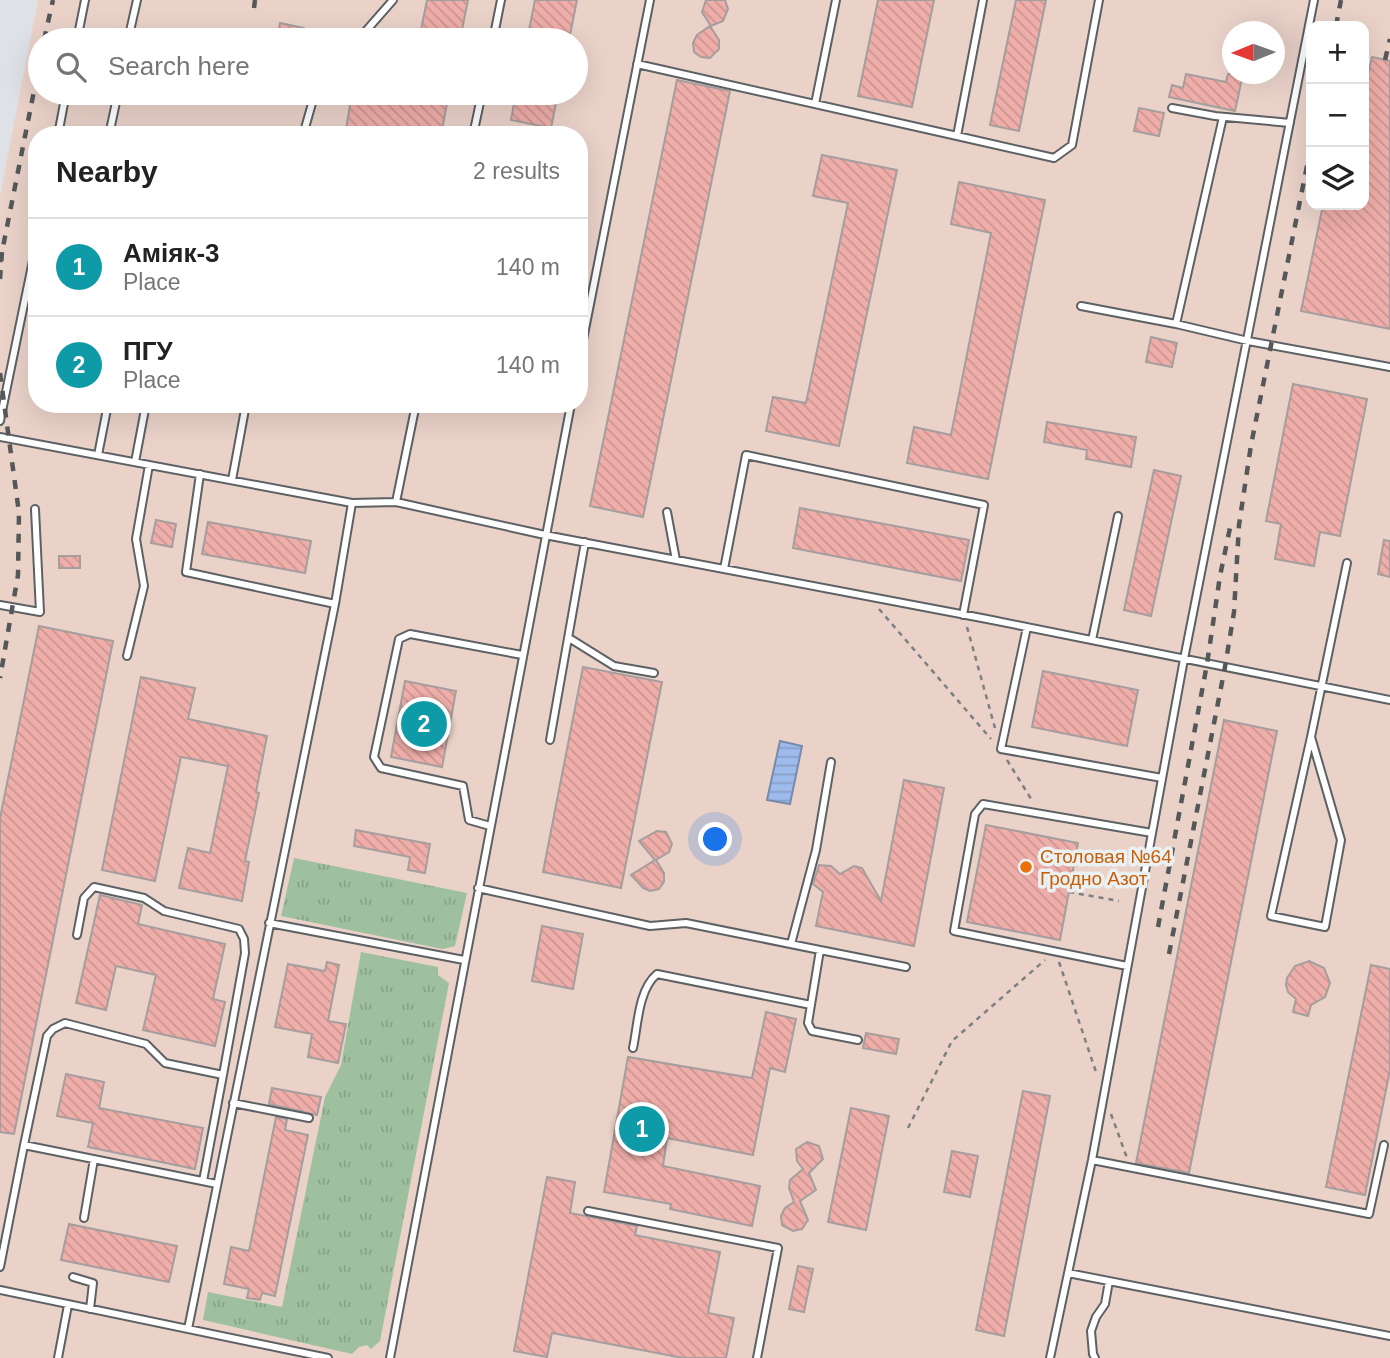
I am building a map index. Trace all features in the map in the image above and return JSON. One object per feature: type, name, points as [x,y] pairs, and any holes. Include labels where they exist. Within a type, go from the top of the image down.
[{"type":"lane","points":[[79,28],[85,0]]},
{"type":"lane","points":[[130,28],[136,0]]},
{"type":"lane","points":[[368,28],[393,0]]},
{"type":"lane","points":[[495,28],[501,0]]},
{"type":"lane","points":[[588,314],[650,0]]},
{"type":"lane","points":[[815,104],[836,0]]},
{"type":"lane","points":[[957,136],[982,0]]},
{"type":"lane","points":[[637,64],[1054,158],[1072,145],[1100,0]]},
{"type":"lane","points":[[1050,1358],[1091,1160],[1184,659],[1314,0]]},
{"type":"lane","points":[[60,126],[64,105]]},
{"type":"lane","points":[[111,126],[115,105]]},
{"type":"lane","points":[[306,126],[312,105]]},
{"type":"lane","points":[[475,126],[479,105]]},
{"type":"lane","points":[[1171,108],[1223,117],[1290,123]]},
{"type":"lane","points":[[1177,324],[1223,117]]},
{"type":"lane","points":[[0,421],[28,285]]},
{"type":"lane","points":[[1081,306],[1390,367]]},
{"type":"lane","points":[[98,456],[106,413]]},
{"type":"lane","points":[[135,462],[144,413]]},
{"type":"lane","points":[[232,480],[244,413]]},
{"type":"lane","points":[[396,502],[414,413]]},
{"type":"lane","points":[[390,1358],[568,413]]},
{"type":"lane","points":[[0,437],[352,503],[396,502],[545,535],[1390,700]]},
{"type":"lane","points":[[723,569],[747,455],[984,505],[963,615]]},
{"type":"lane","points":[[127,656],[144,586],[136,540],[149,465]]},
{"type":"lane","points":[[200,474],[186,572],[335,604]]},
{"type":"lane","points":[[188,1329],[335,604],[352,503]]},
{"type":"lane","points":[[0,605],[40,612],[35,509]]},
{"type":"lane","points":[[667,512],[676,560]]},
{"type":"lane","points":[[1092,640],[1118,516]]},
{"type":"lane","points":[[550,740],[585,542]]},
{"type":"lane","points":[[1311,737],[1342,840],[1325,928],[1271,916],[1347,563]]},
{"type":"lane","points":[[1027,627],[1000,749],[1162,778]]},
{"type":"lane","points":[[490,825],[469,820],[463,786],[382,768],[374,757],[399,639],[410,634],[522,655]]},
{"type":"lane","points":[[569,638],[614,666],[654,673]]},
{"type":"lane","points":[[791,944],[816,850],[831,762]]},
{"type":"lane","points":[[1127,966],[954,931],[975,814],[983,804],[1152,833]]},
{"type":"lane","points":[[77,935],[84,898],[94,887],[144,898],[164,911],[239,929],[244,939],[245,953],[203,1181]]},
{"type":"lane","points":[[478,888],[650,926],[686,923],[905,967]]},
{"type":"lane","points":[[269,923],[464,960]]},
{"type":"lane","points":[[820,950],[808,1023],[812,1031],[858,1040]]},
{"type":"lane","points":[[633,1048],[645,990],[657,974],[811,1005]]},
{"type":"lane","points":[[0,1267],[47,1037],[52,1028],[65,1023],[146,1044],[165,1063],[223,1075]]},
{"type":"lane","points":[[233,1103],[309,1118]]},
{"type":"lane","points":[[24,1145],[217,1184]]},
{"type":"lane","points":[[1091,1160],[1369,1214],[1384,1145]]},
{"type":"lane","points":[[84,1219],[94,1159]]},
{"type":"lane","points":[[588,1210],[778,1248],[757,1358]]},
{"type":"lane","points":[[1068,1273],[1390,1336]]},
{"type":"lane","points":[[74,1277],[88,1279],[93,1283],[90,1309]]},
{"type":"lane","points":[[1095,1358],[1091,1331],[1105,1304],[1109,1281]]},
{"type":"lane","points":[[0,1290],[300,1355],[328,1358]]},
{"type":"lane","points":[[58,1358],[68,1304]]},
{"type":"path","points":[[867,596],[1000,749],[1041,814]]},
{"type":"path","points":[[963,615],[1000,749]]},
{"type":"path","points":[[1069,892],[1119,901]]},
{"type":"path","points":[[908,1128],[952,1041],[1055,952],[1089,1052]]},
{"type":"shaded area","points":[[38,0],[1390,0],[1390,1358],[0,1358],[0,196],[28,52],[28,105],[588,105],[588,28],[33,28]]},
{"type":"green space","points":[[294,858],[467,893],[455,946],[442,949],[281,916]]},
{"type":"green space","points":[[361,952],[438,967],[438,975],[449,983],[380,1341],[371,1349],[367,1345],[359,1347],[352,1354],[203,1320],[208,1292],[282,1307],[325,1097],[341,1065]]},
{"type":"water","points":[[780,741],[802,746],[790,804],[767,800]]},
{"type":"building","points":[[427,0],[468,0],[462,28],[421,28]]},
{"type":"building","points":[[535,0],[577,0],[571,28],[529,28]]},
{"type":"building","points":[[706,0],[725,0],[728,9],[723,21],[711,26],[702,12]]},
{"type":"building","points":[[878,0],[934,0],[912,107],[858,96]]},
{"type":"building","points":[[1016,0],[1046,0],[1019,131],[990,125]]},
{"type":"building","points":[[280,23],[304,28],[279,28]]},
{"type":"building","points":[[710,26],[719,40],[719,49],[710,58],[701,57],[694,52],[693,43],[697,35]]},
{"type":"building","points":[[1372,57],[1390,61],[1390,329],[1301,311],[1322,210],[1369,210],[1369,71]]},
{"type":"building","points":[[1186,74],[1222,81],[1222,84],[1241,84],[1235,111],[1169,97],[1172,85],[1183,88]]},
{"type":"building","points":[[677,80],[730,91],[643,517],[590,506]]},
{"type":"building","points":[[350,105],[447,105],[443,126],[346,126]]},
{"type":"building","points":[[514,105],[556,105],[551,126],[511,120]]},
{"type":"building","points":[[1139,108],[1164,113],[1159,136],[1134,131]]},
{"type":"building","points":[[822,155],[897,170],[839,446],[766,431],[773,397],[806,403],[848,203],[813,196]]},
{"type":"building","points":[[959,182],[1045,200],[988,479],[907,463],[914,427],[951,435],[991,233],[951,224]]},
{"type":"building","points":[[1151,337],[1177,343],[1172,367],[1146,362]]},
{"type":"building","points":[[1293,384],[1367,399],[1340,536],[1320,532],[1314,566],[1275,559],[1281,524],[1266,521]]},
{"type":"building","points":[[1047,422],[1136,437],[1131,467],[1086,459],[1087,450],[1044,442]]},
{"type":"building","points":[[1154,470],[1181,476],[1151,616],[1124,610]]},
{"type":"building","points":[[800,508],[969,540],[961,581],[793,548]]},
{"type":"building","points":[[156,520],[176,524],[172,547],[151,543]]},
{"type":"building","points":[[208,522],[311,541],[305,573],[202,554]]},
{"type":"building","points":[[1384,540],[1390,541],[1390,577],[1378,574]]},
{"type":"building","points":[[59,556],[80,556],[80,568],[59,568]]},
{"type":"building","points":[[39,626],[113,641],[14,1134],[0,1132],[0,818]]},
{"type":"building","points":[[583,667],[662,682],[621,888],[543,872]]},
{"type":"building","points":[[1043,671],[1138,690],[1127,746],[1032,727]]},
{"type":"building","points":[[141,677],[195,688],[188,719],[267,736],[245,861],[249,862],[242,901],[179,888],[188,848],[210,853],[228,766],[181,757],[155,881],[102,870]]},
{"type":"building","points":[[405,681],[456,691],[442,767],[391,757]]},
{"type":"building","points":[[1224,720],[1277,731],[1189,1173],[1136,1163]]},
{"type":"building","points":[[904,780],[944,788],[914,946],[816,926],[823,892],[813,884],[819,865],[831,866],[840,874],[854,866],[862,868],[881,901]]},
{"type":"building","name":"Столовая №64 Гродно Азот","points":[[986,825],[1078,843],[1060,940],[967,922]]},
{"type":"building","points":[[356,830],[430,844],[425,873],[408,870],[410,857],[354,846]]},
{"type":"building","points":[[657,831],[666,832],[672,844],[669,852],[656,860],[664,873],[664,882],[659,889],[650,891],[643,888],[631,875],[655,860],[639,841]]},
{"type":"building","points":[[100,895],[142,905],[138,924],[225,944],[213,999],[225,1002],[215,1046],[143,1030],[156,975],[116,966],[106,1010],[76,1003]]},
{"type":"building","points":[[542,926],[583,934],[573,989],[532,981]]},
{"type":"building","points":[[1309,961],[1324,968],[1330,983],[1325,997],[1311,1005],[1308,1016],[1293,1012],[1296,999],[1288,992],[1286,985],[1295,966]]},
{"type":"building","points":[[327,962],[339,965],[328,1021],[346,1024],[338,1063],[308,1057],[312,1034],[275,1027],[288,964],[325,971]]},
{"type":"building","points":[[1371,965],[1390,969],[1390,1070],[1365,1195],[1326,1187]]},
{"type":"building","points":[[766,1012],[796,1019],[785,1072],[770,1068],[753,1155],[667,1138],[663,1166],[760,1186],[752,1226],[670,1209],[671,1204],[604,1192],[628,1057],[752,1078]]},
{"type":"building","points":[[866,1033],[899,1039],[896,1054],[863,1048]]},
{"type":"building","points":[[66,1074],[104,1082],[99,1108],[203,1128],[195,1169],[88,1147],[93,1123],[57,1116]]},
{"type":"building","points":[[272,1088],[321,1097],[317,1115],[269,1104]]},
{"type":"building","points":[[1023,1091],[1050,1096],[1004,1336],[976,1330]]},
{"type":"building","points":[[851,1108],[889,1116],[866,1230],[828,1222]]},
{"type":"building","points":[[276,1117],[287,1119],[285,1130],[308,1135],[275,1296],[262,1293],[260,1300],[247,1298],[249,1289],[224,1284],[231,1247],[249,1251]]},
{"type":"building","points":[[807,1142],[819,1146],[823,1159],[809,1173],[816,1190],[800,1201],[808,1220],[802,1229],[793,1231],[782,1225],[781,1216],[785,1208],[794,1202],[789,1188],[790,1180],[803,1169],[797,1161],[796,1149]]},
{"type":"building","points":[[952,1151],[978,1156],[970,1197],[944,1192]]},
{"type":"building","points":[[547,1177],[575,1182],[570,1213],[637,1226],[635,1235],[720,1252],[708,1313],[734,1318],[726,1358],[683,1358],[552,1333],[547,1357],[514,1351]]},
{"type":"building","points":[[69,1224],[177,1246],[169,1282],[61,1260]]},
{"type":"building","points":[[798,1266],[813,1269],[804,1312],[789,1309]]},
{"type":"railway","points":[[47,28],[53,0]]},
{"type":"railway","points":[[254,8],[255,0]]},
{"type":"railway","points":[[1337,21],[1341,0]]},
{"type":"railway","points":[[1385,60],[1390,39]]},
{"type":"railway","points":[[0,262],[31,105]]},
{"type":"railway","points":[[1169,954],[1234,612],[1239,525],[1251,445],[1311,147]]},
{"type":"railway","points":[[0,279],[2,252]]},
{"type":"railway","points":[[0,373],[19,513],[18,575],[0,678]]},
{"type":"railway","points":[[1158,927],[1231,523]]},
{"type":"place","name":"ПГУ","points":[[424,724]]},
{"type":"place","name":"Столовая №64 Гродно Азот","points":[[1026,867]]},
{"type":"place","name":"Аміяк-3","points":[[642,1129]]}]
